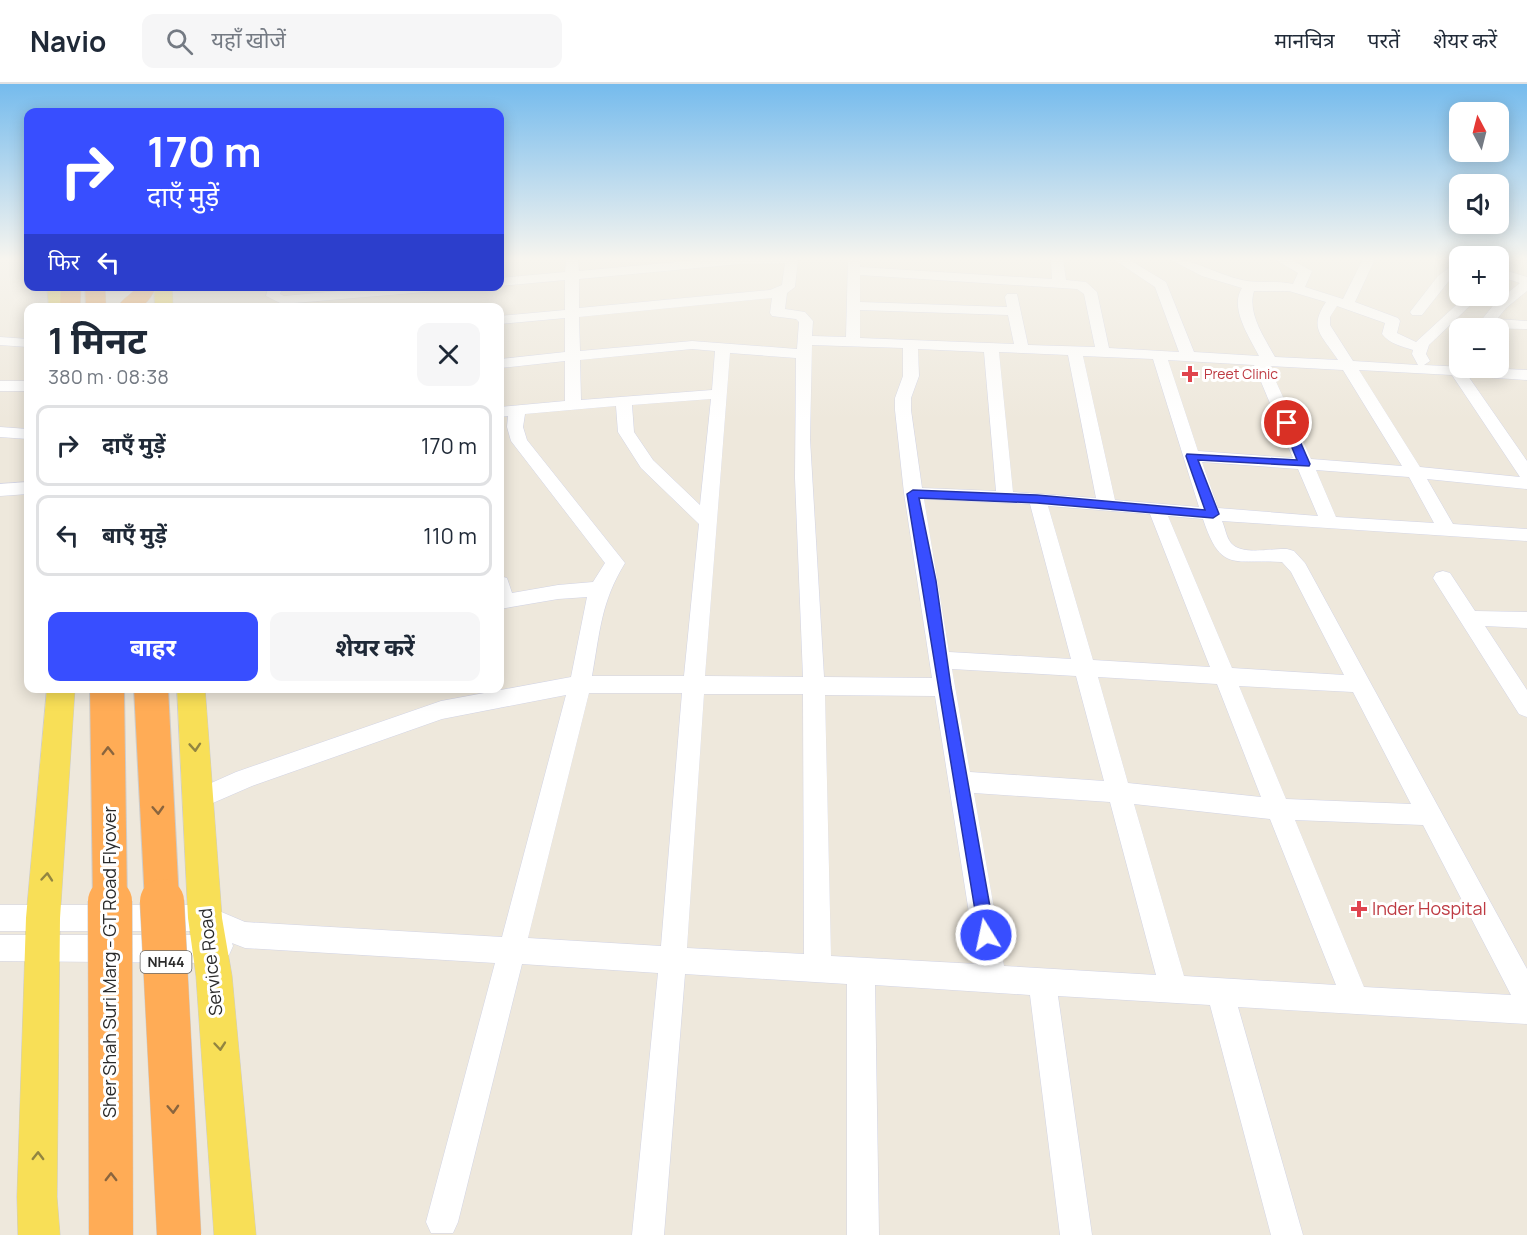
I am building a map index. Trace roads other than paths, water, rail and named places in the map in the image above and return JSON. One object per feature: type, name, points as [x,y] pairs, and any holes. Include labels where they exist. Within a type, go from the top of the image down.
[{"type":"highway","name":"Sher Shah Suri Marg - GT Road Flyover","points":[[107,693],[110,823],[111,1235]]},
{"type":"highway","name":"NH44","points":[[151,693],[179,1235]]},
{"type":"main road","points":[[39,1235],[37,1197],[43,933],[61,693]]},
{"type":"main road","name":"Service Road","points":[[194,693],[208,934],[235,1235]]},
{"type":"street","points":[[504,320],[574,313],[573,405]]},
{"type":"street","points":[[778,313],[804,317],[803,438],[814,684],[818,968]]},
{"type":"street","points":[[853,341],[854,313]]},
{"type":"street","points":[[1014,313],[1022,349]]},
{"type":"street","points":[[1094,313],[1103,352]]},
{"type":"street","points":[[1171,313],[1188,357]]},
{"type":"street","points":[[1247,313],[1330,523]]},
{"type":"street","points":[[1330,313],[1322,322],[1415,472],[1446,530]]},
{"type":"street","points":[[1374,313],[1391,318]]},
{"type":"street","points":[[1391,318],[1395,313]]},
{"type":"street","points":[[1420,313],[1445,321]]},
{"type":"street","points":[[1426,370],[1419,354],[1420,348],[1454,313]]},
{"type":"street","points":[[1391,318],[1393,323],[1390,336],[1420,348]]},
{"type":"street","points":[[1509,325],[1527,325]]},
{"type":"street","points":[[0,341],[24,343]]},
{"type":"street","points":[[504,363],[668,346],[803,347],[853,341],[1103,352],[1449,372]]},
{"type":"street","points":[[910,344],[911,376],[903,398],[913,494],[993,979]]},
{"type":"street","points":[[648,1235],[723,347]]},
{"type":"street","points":[[991,348],[1005,497]]},
{"type":"street","points":[[1075,351],[1107,506]]},
{"type":"street","points":[[1159,356],[1221,544],[1226,550],[1239,555],[1282,555],[1294,562],[1527,997]]},
{"type":"street","points":[[1509,373],[1527,375]]},
{"type":"street","points":[[1460,378],[1527,474]]},
{"type":"street","points":[[0,386],[24,386]]},
{"type":"street","points":[[442,1222],[580,684],[592,612],[601,589],[613,569],[614,560],[519,441],[508,412],[718,394]]},
{"type":"street","points":[[624,402],[626,432],[647,464],[708,523]]},
{"type":"street","points":[[0,432],[24,434]]},
{"type":"street","points":[[1191,456],[1415,472],[1527,483]]},
{"type":"street","points":[[0,490],[24,488]]},
{"type":"street","points":[[913,494],[1037,499],[1330,523],[1527,535]]},
{"type":"street","points":[[1037,499],[1174,989]]},
{"type":"street","points":[[1157,510],[1355,999]]},
{"type":"street","points":[[1443,578],[1527,708]]},
{"type":"street","points":[[504,595],[601,589]]},
{"type":"street","points":[[1470,618],[1527,620]]},
{"type":"street","points":[[940,660],[1360,684]]},
{"type":"street","points":[[199,800],[244,779],[441,710],[580,684],[814,684],[944,687]]},
{"type":"street","points":[[960,782],[1118,792],[1277,809],[1430,815]]},
{"type":"street","points":[[0,918],[43,933],[245,935],[1527,1010]]},
{"type":"street","points":[[0,948],[43,933]]},
{"type":"street","points":[[861,971],[863,1235]]},
{"type":"street","points":[[1042,982],[1076,1235]]},
{"type":"street","points":[[1220,992],[1287,1235]]},
{"type":"street","points":[[23,1235],[37,1197]]},
{"type":"place","name":"Preet Clinic","points":[[1190,374]]},
{"type":"place","name":"Inder Hospital","points":[[1359,909]]}]
